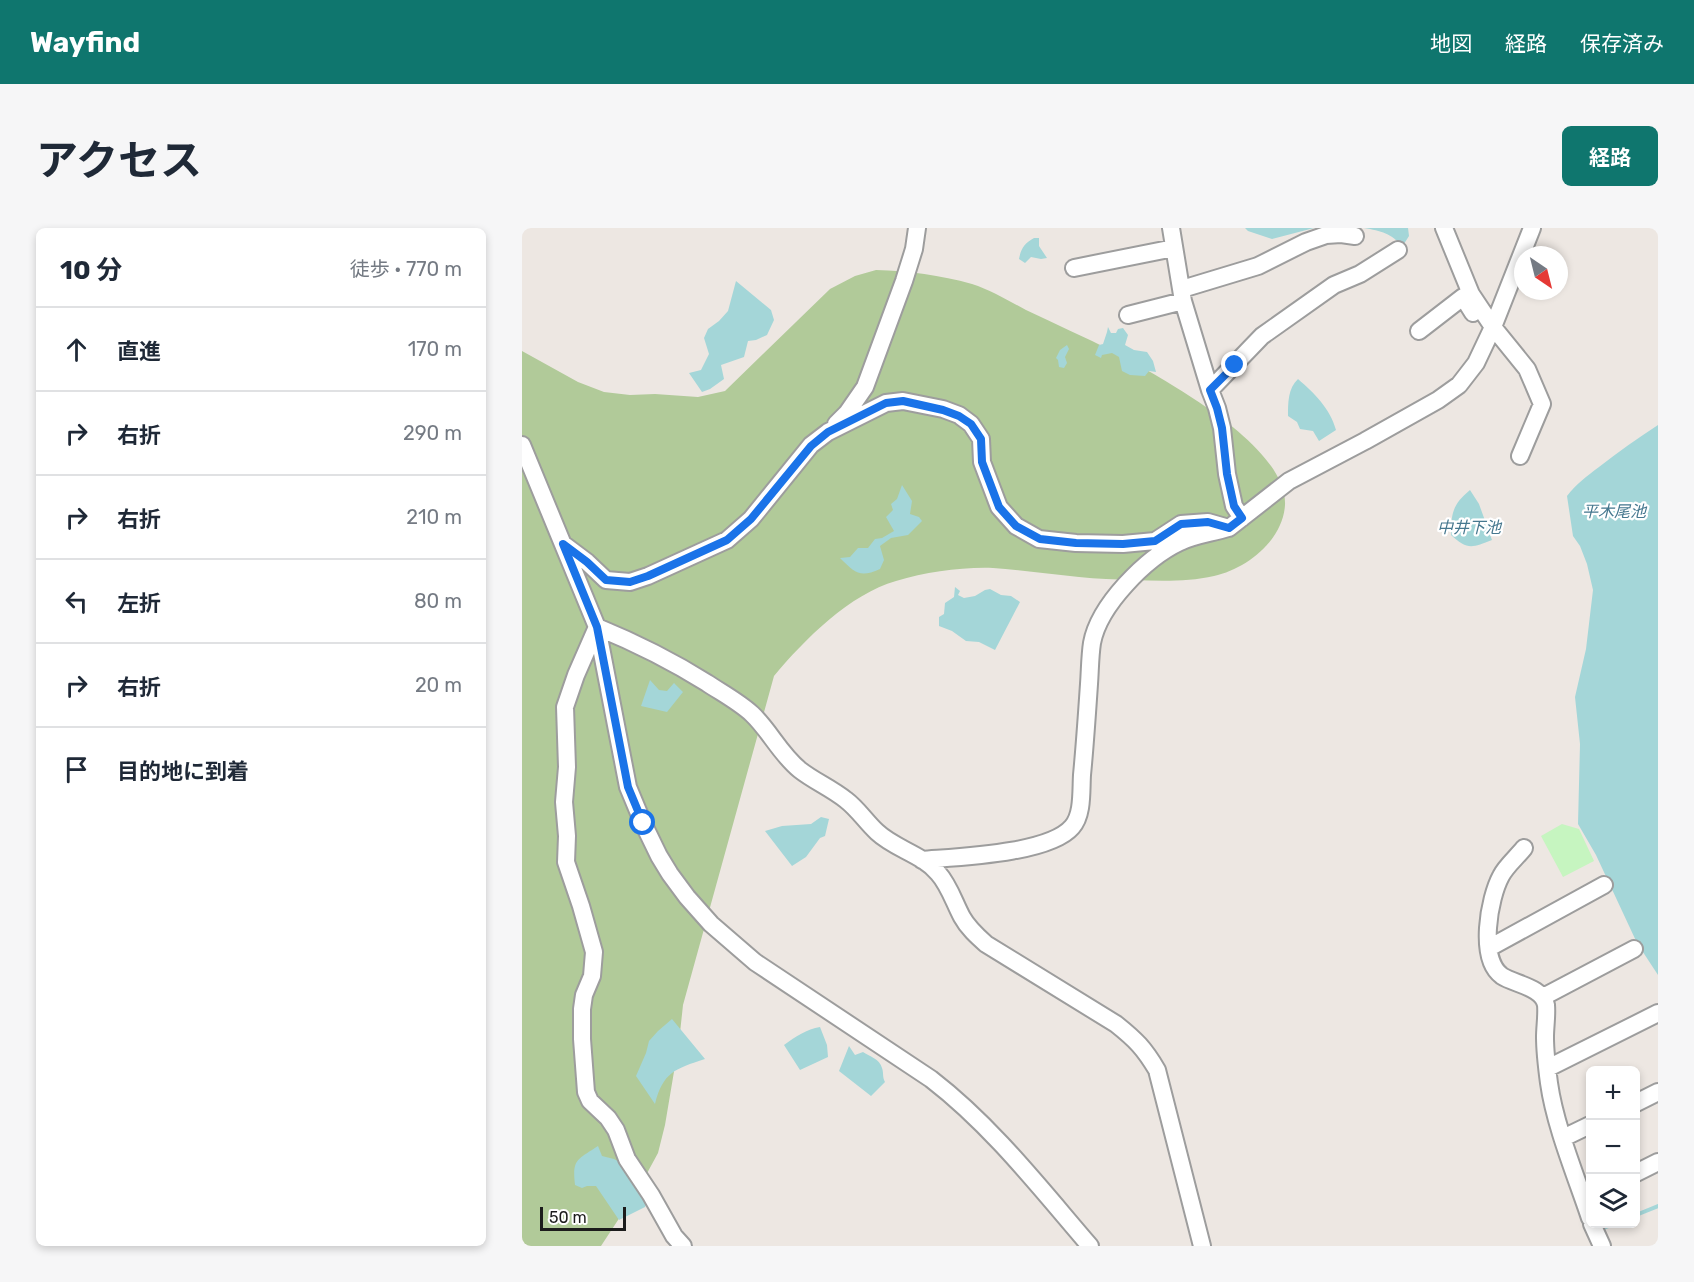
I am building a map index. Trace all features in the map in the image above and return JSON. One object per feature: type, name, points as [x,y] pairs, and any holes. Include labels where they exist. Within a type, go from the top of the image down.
[{"type":"street","points":[[563,544],[606,580],[630,582],[727,540],[751,519],[811,446],[847,413],[865,387],[904,281],[914,249],[917,228]]},
{"type":"street","points":[[1171,228],[1182,295],[1222,428],[1235,523]]},
{"type":"street","points":[[1444,228],[1471,294],[1490,332]]},
{"type":"street","points":[[922,860],[1015,851],[1055,839],[1072,827],[1078,814],[1086,743],[1092,643],[1109,605],[1130,579],[1152,560],[1180,542],[1235,523],[1289,481],[1438,400],[1459,385],[1476,363],[1532,228]]},
{"type":"street","points":[[1128,315],[1258,266],[1306,242],[1326,235],[1354,236]]},
{"type":"street","points":[[1074,268],[1174,248]]},
{"type":"street","points":[[1210,390],[1262,336],[1334,285],[1360,274],[1398,250]]},
{"type":"street","points":[[1419,331],[1463,297],[1490,332],[1527,369],[1542,404],[1520,456]]},
{"type":"street","points":[[828,432],[886,403],[894,402],[903,401],[959,416],[971,424],[981,439],[982,462],[999,507],[1016,526],[1040,539],[1076,543],[1123,544],[1155,541],[1181,524],[1235,523]]},
{"type":"street","points":[[522,446],[597,627],[628,787],[659,856],[687,897],[711,924],[755,962],[955,1097],[982,1123],[1090,1246]]},
{"type":"street","points":[[597,627],[642,646],[732,698],[753,715],[786,757],[801,771],[845,799],[892,843],[938,872],[963,918],[972,931],[986,944],[1116,1024],[1134,1039],[1146,1052],[1157,1070],[1202,1246]]},
{"type":"street","points":[[597,627],[565,707],[566,862],[594,952],[592,976],[584,995],[582,1009],[586,1092],[590,1101],[608,1118],[616,1130],[627,1159],[674,1236],[684,1246]]},
{"type":"street","points":[[1524,848],[1501,876],[1489,911],[1489,948],[1492,964],[1501,975],[1529,987],[1543,997],[1546,1004],[1545,1037],[1549,1084],[1563,1138],[1586,1194]]},
{"type":"street","points":[[1489,948],[1604,885]]},
{"type":"street","points":[[1543,997],[1634,948]]},
{"type":"street","points":[[1548,1068],[1658,1012]]},
{"type":"street","points":[[1640,1101],[1658,1092]]},
{"type":"street","points":[[1563,1138],[1586,1127]]},
{"type":"street","points":[[1640,1171],[1658,1162]]},
{"type":"street","points":[[1594,1228],[1602,1246]]},
{"type":"green space","points":[[876,270],[912,272],[979,286],[1103,346],[1161,378],[1218,415],[1266,459],[1280,482],[1285,505],[1283,518],[1278,530],[1261,551],[1239,567],[1214,576],[1153,581],[1086,578],[993,568],[944,571],[908,578],[879,587],[845,607],[814,633],[774,676],[683,1005],[665,1125],[658,1153],[639,1188],[601,1246],[522,1246],[522,351],[578,382],[604,392],[698,397],[725,391],[830,289],[855,276]]},
{"type":"green space","points":[[1562,824],[1579,829],[1594,861],[1563,877],[1541,836]]},
{"type":"water","points":[[1245,228],[1314,228],[1272,239]]},
{"type":"water","points":[[1364,228],[1408,228],[1409,236],[1402,247],[1386,233]]},
{"type":"water","points":[[1034,238],[1039,238],[1039,246],[1047,258],[1031,257],[1025,263],[1019,259],[1021,252]]},
{"type":"water","points":[[736,281],[771,310],[774,320],[767,335],[748,341],[744,357],[721,365],[724,379],[702,392],[689,373],[701,370],[709,354],[704,338],[708,329],[728,311]]},
{"type":"water","points":[[1108,327],[1111,333],[1116,333],[1118,329],[1123,328],[1128,335],[1125,345],[1134,350],[1147,352],[1156,372],[1149,371],[1145,376],[1130,375],[1122,371],[1119,357],[1112,353],[1102,355],[1101,358],[1095,355],[1099,345],[1103,344]]},
{"type":"water","points":[[1067,345],[1069,349],[1065,357],[1067,363],[1064,368],[1059,367],[1056,358],[1060,350]]},
{"type":"water","points":[[1298,379],[1326,408],[1336,430],[1319,441],[1313,431],[1300,429],[1297,422],[1288,416],[1290,391]]},
{"type":"water","name":"平木尾池","points":[[1658,425],[1658,975],[1637,943],[1596,855],[1578,824],[1580,744],[1575,697],[1586,649],[1593,590],[1587,564],[1573,536],[1567,496],[1590,474]]},
{"type":"water","points":[[902,485],[912,501],[910,514],[919,517],[922,521],[908,535],[891,538],[880,546],[884,560],[880,569],[867,573],[854,570],[840,558],[850,557],[858,548],[868,548],[875,539],[894,531],[886,517],[893,510],[891,504],[897,499]]},
{"type":"water","name":"中井下池","points":[[1470,490],[1479,504],[1492,540],[1470,546],[1461,543],[1451,535],[1454,510]]},
{"type":"water","points":[[955,587],[960,591],[958,595],[964,598],[990,589],[1001,595],[1011,596],[1020,602],[995,650],[979,642],[966,641],[952,631],[939,626],[939,617],[944,614],[945,603],[954,597]]},
{"type":"water","points":[[650,680],[659,690],[667,691],[674,683],[683,692],[667,712],[641,706]]},
{"type":"water","points":[[821,817],[829,819],[825,836],[820,838],[806,857],[792,866],[765,831],[782,826],[811,824]]},
{"type":"water","points":[[672,1019],[705,1059],[678,1069],[666,1078],[655,1104],[636,1076],[649,1041]]},
{"type":"water","points":[[820,1027],[827,1045],[828,1057],[800,1070],[784,1045],[806,1031]]},
{"type":"water","points":[[849,1046],[855,1055],[863,1052],[881,1065],[885,1082],[871,1096],[839,1071]]},
{"type":"water","points":[[598,1146],[602,1156],[625,1165],[648,1200],[645,1207],[619,1220],[596,1186],[582,1188],[575,1185],[575,1165],[585,1154]]},
{"type":"waterway","points":[[1640,1213],[1658,1206]]},
{"type":"route","points":[[643,823],[628,787],[597,627],[563,544],[606,580],[630,582],[648,576],[727,540],[751,519],[811,446],[828,432],[886,403],[903,401],[943,410],[971,424],[981,439],[982,462],[999,507],[1016,526],[1040,539],[1076,543],[1123,544],[1155,541],[1181,524],[1208,522],[1229,528],[1242,518],[1234,506],[1227,474],[1222,428],[1210,390],[1235,365]]}]
